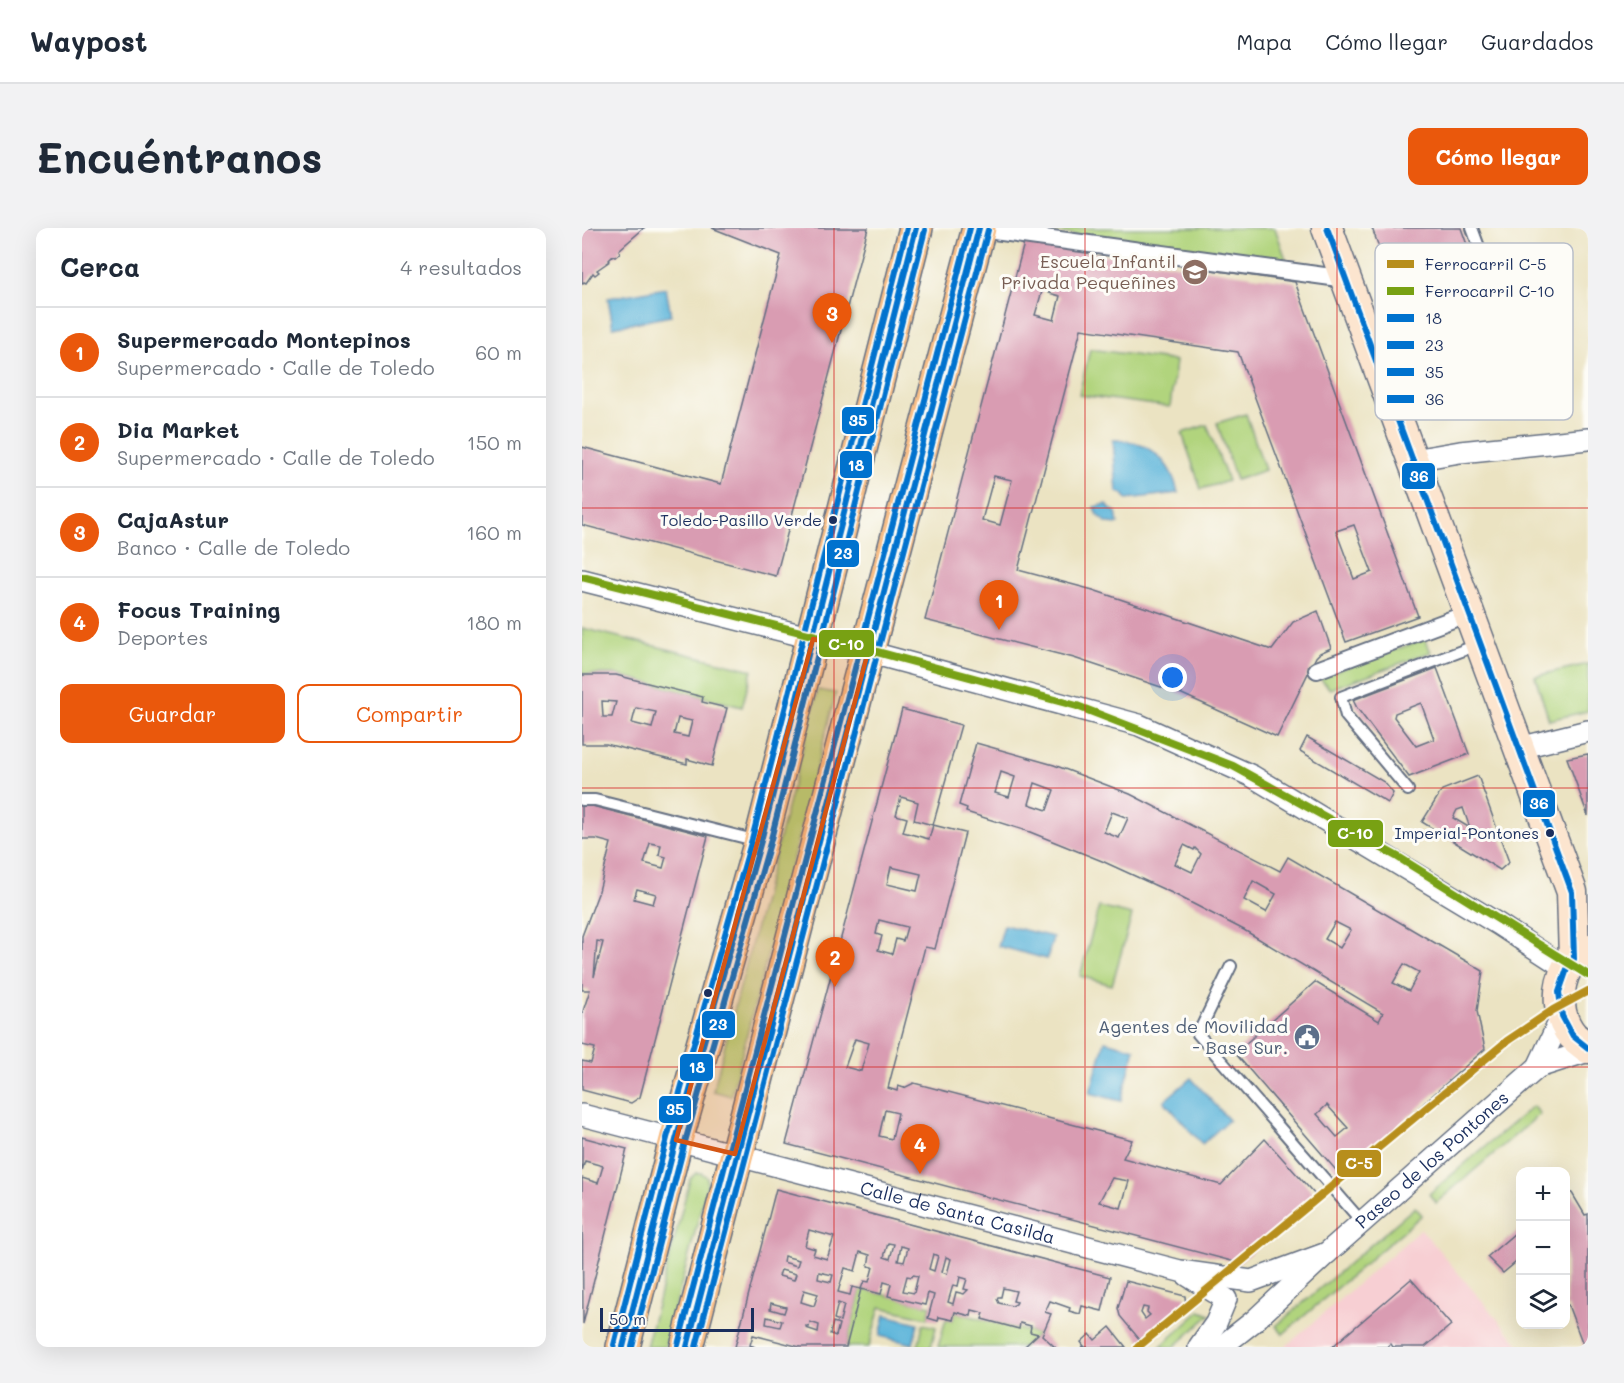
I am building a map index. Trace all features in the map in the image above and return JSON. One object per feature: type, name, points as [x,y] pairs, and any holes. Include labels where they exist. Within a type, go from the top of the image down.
[{"type":"main road","points":[[623,1347],[676,1140],[761,841],[916,228]]},
{"type":"main road","points":[[1327,228],[1375,357]]},
{"type":"main road","points":[[687,1347],[735,1154],[979,229]]},
{"type":"main road","points":[[1398,420],[1519,748],[1580,902],[1576,959],[1559,992],[1562,1016],[1573,1036],[1588,1049]]},
{"type":"street","points":[[979,229],[1346,279]]},
{"type":"street","points":[[1413,460],[1460,452],[1588,439]]},
{"type":"street","points":[[582,580],[868,652],[1139,725],[1252,776],[1498,924],[1576,959]]},
{"type":"street","points":[[1317,670],[1469,613]]},
{"type":"street","points":[[1519,748],[1588,731]]},
{"type":"street","name":"Paseo de los Pontones","points":[[1538,1067],[1562,1016]]},
{"type":"street","name":"Paseo de los Pontones","points":[[1221,1347],[1254,1321],[1327,1253],[1538,1067],[1588,1049]]},
{"type":"street","name":"Calle de Santa Casilda","points":[[582,1115],[1179,1271]]},
{"type":"street","name":"Paseo de los Pontones","points":[[1179,1271],[1251,1281],[1327,1253]]},
{"type":"street","points":[[1179,1271],[1226,1299],[1216,1323],[1198,1347]]},
{"type":"lane","points":[[1472,228],[1478,243]]},
{"type":"lane","points":[[1408,790],[1346,716],[1341,697],[1480,643]]},
{"type":"lane","points":[[582,800],[595,800],[761,841]]},
{"type":"lane","points":[[1231,966],[1198,1034],[1362,1222]]},
{"type":"highlighted area","points":[[813,639],[868,652],[735,1154],[676,1140]]},
{"type":"shaded area","points":[[1421,1229],[1521,1347],[1285,1347]]},
{"type":"green space","points":[[1027,228],[1275,228],[1288,265]]},
{"type":"green space","points":[[1090,349],[1176,361],[1170,407],[1079,395]]},
{"type":"green space","points":[[1246,414],[1265,470],[1236,480],[1217,423]]},
{"type":"green space","points":[[1207,425],[1228,481],[1201,489],[1182,433]]},
{"type":"green space","points":[[582,628],[752,670],[742,707],[614,674],[582,674]]},
{"type":"green space","points":[[1425,639],[1431,652],[1330,689],[1319,677]]},
{"type":"green space","points":[[1588,664],[1588,711],[1549,720],[1535,676]]},
{"type":"green space","points":[[818,690],[836,693],[731,1096],[713,1091]]},
{"type":"green space","points":[[1099,907],[1132,915],[1112,985],[1080,976]]},
{"type":"green space","points":[[1533,1106],[1540,1114],[1436,1203],[1429,1194]]},
{"type":"green space","points":[[696,1173],[707,1177],[707,1186],[665,1347],[646,1347],[690,1179]]},
{"type":"green space","points":[[1415,1207],[1422,1215],[1283,1334],[1276,1326]]},
{"type":"green space","points":[[861,1289],[931,1306],[928,1318],[880,1307],[869,1347],[846,1347]]},
{"type":"green space","points":[[1200,1311],[1210,1315],[1174,1347],[1160,1347]]},
{"type":"green space","points":[[955,1312],[1038,1334],[1024,1347],[938,1347],[946,1319],[953,1320]]},
{"type":"green space","points":[[923,1324],[936,1327],[931,1347],[918,1347]]},
{"type":"water","points":[[666,288],[671,316],[613,327],[608,298]]},
{"type":"water","points":[[1113,440],[1137,444],[1156,454],[1170,471],[1178,493],[1127,499],[1122,493],[1117,492]]},
{"type":"water","points":[[1107,504],[1116,512],[1118,524],[1107,523],[1097,515],[1094,507]]},
{"type":"water","points":[[1004,925],[1053,937],[1047,959],[998,946]]},
{"type":"water","points":[[1105,1041],[1135,1049],[1121,1101],[1090,1093]]},
{"type":"water","points":[[1191,1078],[1229,1120],[1202,1144],[1164,1101]]},
{"type":"water","points":[[885,1315],[918,1323],[913,1344],[880,1336]]},
{"type":"building","points":[[582,228],[644,228],[619,250],[620,253],[597,270],[599,272],[595,275],[593,273],[586,283],[582,284]]},
{"type":"building","points":[[712,228],[868,228],[776,576],[582,525],[582,447],[721,484],[781,255]]},
{"type":"building","points":[[1372,228],[1461,228],[1466,243],[1377,243]]},
{"type":"building","points":[[1024,243],[1295,282],[1418,616],[1346,642],[1238,352],[1081,329],[1018,570],[1093,590],[1272,650],[1293,622],[1318,611],[1331,648],[1316,657],[1277,737],[1182,694],[1074,658],[925,620]],"holes":[[[1043,288],[1050,290],[1049,293],[1060,296],[1054,320],[1035,315]],[[994,476],[1012,480],[1000,525],[982,520]],[[1354,525],[1372,572],[1354,579],[1336,531]]]},
{"type":"building","points":[[1437,668],[1469,754],[1409,777],[1353,700]],"holes":[[[1421,703],[1434,739],[1416,746],[1394,717],[1395,713]]]},
{"type":"building","points":[[582,675],[616,675],[703,697],[702,702],[727,708],[712,766],[687,759],[687,764],[606,744],[582,744]],"holes":[[[602,701],[616,702],[612,717],[603,717]],[[636,708],[656,712],[652,728],[632,723]],[[678,718],[692,721],[688,737],[674,734]]]},
{"type":"building","points":[[902,709],[961,725],[933,825],[965,833],[935,949],[925,947],[888,1088],[897,1091],[898,1086],[904,1088],[914,1083],[1132,1140],[1123,1158],[1221,1185],[1265,1139],[1317,1197],[1239,1263],[786,1144]],"holes":[[[901,797],[918,802],[914,820],[933,825],[929,839],[903,832],[907,818],[896,815]],[[891,867],[921,874],[917,891],[887,884]],[[879,920],[907,927],[903,941],[896,939],[892,954],[878,950],[882,936],[876,934]],[[855,1039],[869,1043],[861,1071],[845,1067]],[[885,1110],[898,1113],[892,1139],[879,1136]],[[1112,1178],[1129,1181],[1121,1208],[1099,1202]]]},
{"type":"building","points":[[1307,737],[1384,782],[1393,793],[1388,803],[1300,751]]},
{"type":"building","points":[[976,743],[1054,765],[1130,794],[1280,871],[1288,857],[1483,971],[1477,1011],[1485,1049],[1341,1176],[1235,1053],[1315,982],[1379,1021],[1383,1013],[1244,930],[1172,893],[1030,832],[966,812],[967,808],[959,805]],"holes":[[[1001,772],[1015,777],[1009,797],[995,793]],[[1035,783],[1054,790],[1047,810],[1029,804]],[[1112,812],[1128,818],[1119,838],[1104,832]],[[1184,845],[1194,850],[1195,848],[1201,854],[1192,872],[1175,864]],[[1253,881],[1276,894],[1266,912],[1244,900]],[[1335,922],[1351,930],[1340,948],[1325,939]],[[1404,964],[1419,972],[1409,991],[1393,983]],[[1327,1105],[1348,1128],[1337,1137],[1317,1114]]]},
{"type":"building","points":[[1588,754],[1588,816],[1567,758]]},
{"type":"building","points":[[1478,776],[1509,862],[1500,870],[1422,822],[1442,790]],"holes":[[[1463,808],[1470,828],[1453,818],[1457,810]]]},
{"type":"building","points":[[582,806],[592,806],[708,836],[640,1097],[631,1103],[582,1090],[582,1061],[591,1063],[595,1048],[582,1045],[582,1014],[590,990],[582,990],[582,936],[599,891],[611,843],[596,839],[582,839]],"holes":[[[650,843],[661,845],[659,855],[666,857],[663,868],[644,863]],[[637,889],[656,894],[653,904],[634,899]],[[597,941],[603,942],[594,977]]]},
{"type":"building","points":[[582,1137],[627,1149],[583,1324],[582,1178],[598,1183],[603,1166],[585,1161],[582,1171]]},
{"type":"building","points":[[776,1189],[1110,1277],[1102,1311],[1082,1306],[1080,1314],[1050,1301],[1045,1312],[1051,1314],[1042,1335],[1055,1347],[1024,1347],[1038,1334],[1030,1332],[1031,1326],[1020,1323],[1019,1329],[982,1319],[984,1313],[972,1310],[971,1316],[955,1312],[953,1320],[939,1317],[938,1321],[928,1318],[934,1295],[928,1293],[925,1305],[888,1296],[891,1284],[884,1282],[881,1294],[861,1289],[846,1347],[800,1347],[753,1335],[750,1345],[755,1347],[735,1347]],"holes":[[[809,1230],[834,1237],[827,1259],[813,1255],[815,1249],[805,1246]],[[888,1243],[894,1244],[890,1259],[884,1257]],[[901,1246],[908,1248],[904,1262],[898,1261]],[[860,1252],[870,1255],[868,1266],[873,1267],[869,1282],[864,1281],[861,1289],[852,1287],[850,1295],[838,1292],[845,1268],[855,1271]],[[933,1254],[938,1256],[934,1271],[929,1269]],[[784,1256],[799,1260],[797,1266],[783,1262]],[[946,1257],[951,1259],[947,1274],[942,1272]],[[781,1270],[796,1274],[794,1280],[779,1276]],[[819,1272],[833,1275],[831,1282],[818,1279]],[[907,1276],[918,1276],[914,1293],[903,1291]],[[960,1277],[967,1279],[964,1289],[968,1290],[964,1294],[956,1292],[953,1304],[948,1302],[953,1285],[958,1286]],[[1003,1288],[1016,1291],[1013,1301],[1017,1302],[1016,1304],[1012,1306],[999,1303],[997,1299],[1001,1297]],[[804,1290],[818,1294],[814,1306],[801,1302]],[[771,1303],[786,1307],[784,1313],[770,1309]],[[838,1303],[844,1305],[840,1321],[834,1319]],[[767,1317],[782,1321],[780,1327],[766,1324]],[[810,1322],[819,1325],[818,1332],[806,1326],[809,1327]],[[833,1322],[839,1324],[836,1336],[830,1334]]]},
{"type":"building","points":[[1570,1192],[1585,1215],[1588,1214],[1588,1347],[1584,1347],[1570,1310]]},
{"type":"building","points":[[1516,1232],[1516,1262],[1503,1273],[1487,1257]]},
{"type":"building","points":[[1411,1279],[1451,1325],[1425,1347],[1393,1347],[1391,1344],[1387,1347],[1332,1347]]},
{"type":"building","points":[[1126,1281],[1185,1296],[1186,1309],[1145,1346],[1120,1316],[1118,1308]],"holes":[[[1143,1307],[1148,1308],[1147,1312],[1150,1315],[1145,1319],[1141,1313]]]},
{"type":"building","points":[[1110,1327],[1126,1347],[1082,1347],[1084,1346],[1081,1342],[1090,1334],[1095,1340]]},
{"type":"rail line","name":"C-10","points":[[582,577],[840,642],[1077,706],[1233,766],[1398,857],[1588,975]]},
{"type":"rail line","name":"C-5","points":[[1138,1347],[1507,1041],[1553,1010],[1588,991]]},
{"type":"transit line","name":"35","points":[[614,1345],[667,1138],[752,839],[907,228]]},
{"type":"transit line","name":"18","points":[[623,1347],[676,1140],[761,841],[916,228]]},
{"type":"transit line","name":"35","points":[[678,1345],[970,228]]},
{"type":"transit line","name":"18","points":[[687,1347],[979,228]]},
{"type":"transit line","name":"36","points":[[1327,228],[1375,358]]},
{"type":"transit line","name":"23","points":[[632,1347],[685,1142],[770,843],[925,230]]},
{"type":"transit line","name":"23","points":[[696,1347],[988,230]]},
{"type":"transit line","name":"36","points":[[1398,420],[1572,892],[1574,959],[1567,969],[1559,992],[1562,1016],[1573,1036],[1588,1048]]},
{"type":"place","name":"Escuela Infantil Privada Pequeñines","points":[[1195,272]]},
{"type":"place","name":"CajaAstur","points":[[832,343]]},
{"type":"place","name":"Toledo-Pasillo Verde","points":[[833,520]]},
{"type":"place","name":"Supermercado Montepinos","points":[[999,630]]},
{"type":"place","name":"Imperial-Pontones","points":[[1550,833]]},
{"type":"place","name":"Dia Market","points":[[835,987]]},
{"type":"place","name":"Agentes de Movilidad - Base Sur.","points":[[1307,1037]]},
{"type":"place","name":"Focus Training","points":[[920,1174]]}]
